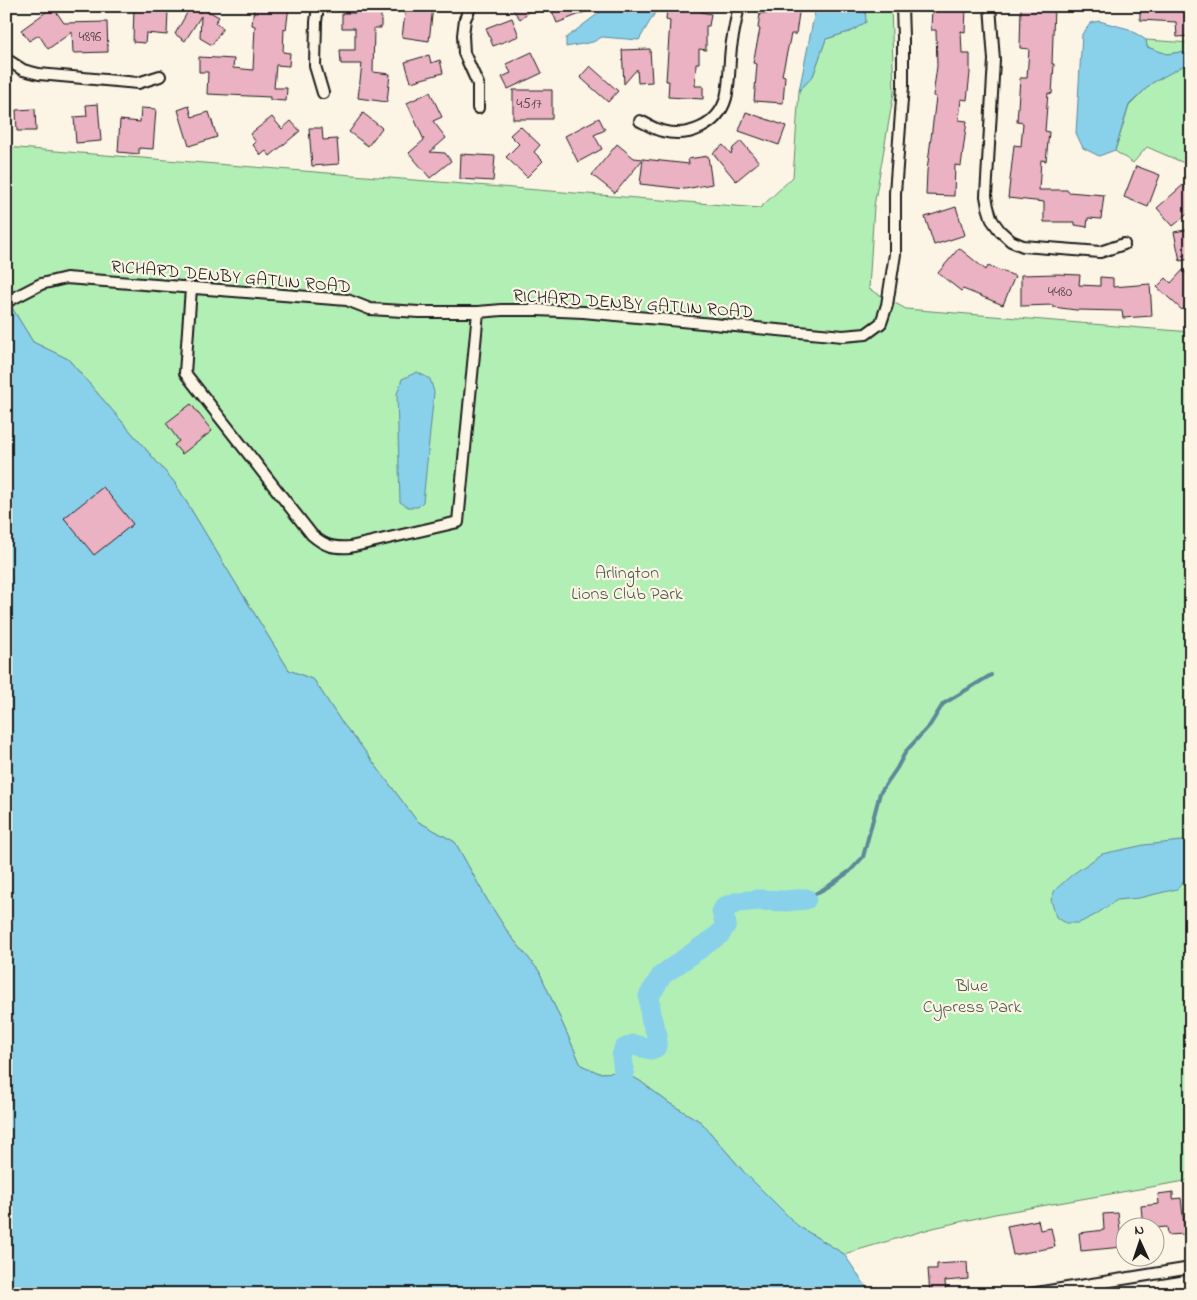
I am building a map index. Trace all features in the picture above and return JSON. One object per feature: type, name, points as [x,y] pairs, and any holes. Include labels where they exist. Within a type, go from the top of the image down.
[{"type":"street","points":[[318,6],[315,66],[323,93]]},
{"type":"street","points":[[471,6],[465,19],[463,35],[464,53],[478,84],[478,108]]},
{"type":"street","points":[[640,121],[661,131],[678,134],[702,128],[714,119],[722,108],[726,97],[731,48],[739,6]]},
{"type":"street","name":"RICHARD DENBY GATLIN ROAD","points":[[8,301],[41,284],[66,278],[347,300],[370,309],[419,312],[537,310],[582,312],[843,336],[866,334],[881,323],[887,305],[895,254],[896,194],[903,86],[902,6]]},
{"type":"street","points":[[990,6],[994,60],[986,196],[992,220],[1011,241],[1023,246],[1100,252],[1124,244]]},
{"type":"street","points":[[6,59],[23,70],[39,74],[138,83],[160,76]]},
{"type":"street","points":[[191,288],[185,373],[312,535],[322,544],[337,548],[350,547],[458,522],[478,312]]},
{"type":"street","points":[[1030,1294],[1191,1268]]},
{"type":"green space","name":"Arlington Lions Club Park","points":[[865,6],[891,6],[894,92],[874,206],[869,289],[906,309],[1191,332],[1191,1180],[995,1214],[933,1228],[844,1254],[798,1226],[743,1171],[701,1122],[624,1072],[599,1073],[581,1065],[539,971],[509,934],[486,898],[455,842],[417,821],[340,720],[314,680],[289,670],[175,483],[68,359],[33,342],[6,298],[6,147],[760,208],[793,177],[799,91],[813,76],[826,39],[852,31],[865,22]]},
{"type":"green space","points":[[1146,40],[1191,43],[1191,166],[1147,147],[1133,163],[1115,151],[1129,106],[1152,83],[1185,64],[1187,55],[1181,52],[1167,54],[1147,47]]},
{"type":"water","points":[[605,6],[659,6],[639,40],[602,37],[593,42],[566,47],[566,38]]},
{"type":"water","points":[[816,6],[865,6],[866,22],[852,31],[826,39],[813,76],[799,91]]},
{"type":"water","points":[[1099,21],[1129,29],[1146,40],[1147,47],[1167,54],[1181,52],[1187,55],[1185,65],[1152,83],[1129,105],[1115,150],[1099,156],[1083,148],[1076,133],[1082,34],[1091,23]]},
{"type":"water","points":[[6,298],[33,342],[68,359],[175,483],[289,670],[314,680],[340,720],[417,821],[455,842],[486,898],[509,934],[539,971],[581,1065],[599,1073],[624,1072],[701,1122],[743,1171],[798,1226],[844,1254],[871,1294],[6,1294]]},
{"type":"water","points":[[417,372],[430,379],[434,392],[423,502],[418,507],[408,507],[400,502],[397,394],[402,379]]},
{"type":"water","points":[[1191,840],[1191,873],[1177,889],[1139,898],[1117,900],[1079,923],[1066,923],[1056,917],[1051,900],[1055,890],[1073,874],[1102,854],[1144,845]]},
{"type":"building","points":[[134,6],[153,6],[153,10],[168,10],[167,35],[146,33],[145,43],[133,42]]},
{"type":"building","points":[[191,6],[201,12],[201,7],[219,17],[215,23],[223,28],[212,45],[200,38],[201,16],[185,41],[175,34]]},
{"type":"building","points":[[254,6],[289,6],[286,30],[284,29],[283,52],[290,53],[289,66],[276,65],[274,88],[287,88],[286,101],[270,100],[270,97],[207,94],[208,72],[199,72],[199,57],[234,59],[233,68],[253,70],[255,26],[252,25]]},
{"type":"building","points":[[356,6],[381,6],[381,28],[374,28],[373,72],[390,74],[387,102],[358,98],[362,64],[341,64],[340,50],[355,50],[355,28],[342,28],[342,13],[356,13]]},
{"type":"building","points":[[406,6],[433,7],[429,41],[402,37]]},
{"type":"building","points":[[510,6],[536,6],[520,19]]},
{"type":"building","points":[[550,6],[598,6],[598,7],[557,23]]},
{"type":"building","points":[[675,6],[702,6],[701,12],[711,14],[709,26],[706,26],[706,50],[699,49],[699,63],[696,63],[695,86],[703,86],[703,99],[668,97],[669,81],[666,81],[670,21],[666,20],[667,8],[675,9]]},
{"type":"building","points":[[768,6],[800,6],[796,34],[791,34],[782,75],[785,76],[783,103],[754,101],[757,64],[753,63],[760,29],[758,28],[760,13],[767,14]]},
{"type":"building","points":[[1021,6],[1054,6],[1052,94],[1048,93],[1045,131],[1049,132],[1046,161],[1041,160],[1039,190],[1068,190],[1068,192],[1104,195],[1101,219],[1088,218],[1087,227],[1075,225],[1075,222],[1044,222],[1044,202],[1008,198],[1014,145],[1021,146],[1023,123],[1017,122],[1020,78],[1027,78],[1029,49],[1020,48]]},
{"type":"building","points":[[1140,6],[1170,6],[1170,11],[1191,9],[1191,36],[1177,37],[1176,22],[1140,20]]},
{"type":"building","points":[[53,7],[64,23],[107,22],[108,52],[73,53],[72,32],[48,49],[39,35],[29,41],[21,30]]},
{"type":"building","points":[[932,7],[966,8],[965,32],[961,31],[962,54],[970,54],[970,73],[967,100],[961,99],[959,120],[967,121],[961,166],[955,165],[954,196],[926,195],[936,97],[933,96],[937,66],[936,30],[931,30]]},
{"type":"building","points":[[512,18],[519,36],[493,46],[486,28]]},
{"type":"building","points":[[650,49],[652,82],[638,83],[637,69],[624,84],[622,50]]},
{"type":"building","points":[[532,52],[542,73],[508,89],[502,77],[511,73],[506,64]]},
{"type":"building","points":[[429,55],[431,63],[440,60],[443,73],[411,82],[405,62]]},
{"type":"building","points":[[590,66],[618,91],[608,102],[580,77]]},
{"type":"building","points":[[513,90],[552,90],[552,119],[513,119]]},
{"type":"building","points":[[430,92],[442,117],[433,121],[446,138],[430,152],[445,153],[451,161],[430,178],[409,153],[424,140],[407,103]]},
{"type":"building","points":[[98,104],[101,141],[76,143],[74,117],[87,116],[86,105]]},
{"type":"building","points":[[189,106],[192,117],[209,112],[217,137],[189,146],[178,110]]},
{"type":"building","points":[[141,108],[156,109],[153,149],[139,148],[139,154],[118,152],[120,120],[140,122]]},
{"type":"building","points":[[35,109],[36,131],[17,131],[16,110]]},
{"type":"building","points":[[746,112],[786,126],[779,145],[739,131]]},
{"type":"building","points":[[363,113],[382,128],[368,146],[349,132]]},
{"type":"building","points":[[272,117],[282,129],[291,121],[300,131],[270,156],[266,151],[261,155],[253,145],[256,142],[250,134]]},
{"type":"building","points":[[599,118],[605,130],[594,135],[602,149],[578,162],[565,136]]},
{"type":"building","points":[[520,126],[540,145],[534,152],[543,161],[527,177],[506,157],[519,144],[510,135]]},
{"type":"building","points":[[309,128],[322,128],[323,140],[337,139],[339,164],[312,166]]},
{"type":"building","points":[[741,141],[759,162],[736,181],[713,153],[723,145],[731,154],[733,148]]},
{"type":"building","points":[[617,144],[634,158],[643,159],[615,193],[592,175]]},
{"type":"building","points":[[461,154],[495,156],[493,181],[460,179]]},
{"type":"building","points":[[708,156],[712,184],[685,189],[640,184],[643,159],[689,164],[688,159]]},
{"type":"building","points":[[1136,166],[1160,175],[1148,207],[1124,197]]},
{"type":"building","points":[[1183,185],[1191,194],[1191,211],[1173,226],[1157,208]]},
{"type":"building","points":[[956,207],[965,235],[934,245],[925,217]]},
{"type":"building","points":[[1191,229],[1191,259],[1180,261],[1174,232]]},
{"type":"building","points":[[959,248],[986,270],[988,266],[1015,276],[1003,305],[963,289],[961,291],[938,273]]},
{"type":"building","points":[[1183,270],[1191,278],[1191,302],[1182,310],[1157,287],[1166,278],[1171,283]]},
{"type":"building","points":[[1021,275],[1080,275],[1079,285],[1100,286],[1100,277],[1113,278],[1113,287],[1150,284],[1152,316],[1123,318],[1122,311],[1076,310],[1053,307],[1053,305],[1021,306]]},
{"type":"building","points":[[191,404],[212,431],[182,454],[174,445],[179,441],[166,423]]},
{"type":"building","points":[[103,487],[133,524],[94,555],[64,518]]},
{"type":"building","points":[[1173,1192],[1173,1199],[1181,1198],[1185,1234],[1168,1235],[1167,1227],[1164,1227],[1164,1218],[1142,1218],[1141,1206],[1159,1204],[1158,1194]]},
{"type":"building","points":[[1118,1213],[1119,1218],[1114,1218],[1114,1248],[1081,1251],[1079,1233],[1104,1230],[1103,1214]]},
{"type":"building","points":[[1038,1220],[1040,1230],[1051,1228],[1055,1247],[1013,1255],[1007,1226]]},
{"type":"building","points":[[967,1262],[968,1279],[945,1281],[946,1294],[930,1294],[928,1269],[937,1269],[937,1264]]},
{"type":"waterway","points":[[806,899],[850,871],[863,857],[880,793],[906,751],[930,725],[943,704],[991,675]]},
{"type":"waterway","points":[[605,1090],[620,1084],[624,1072],[622,1056],[624,1049],[633,1045],[651,1049],[656,1047],[657,1035],[651,1018],[649,996],[662,975],[720,934],[726,924],[722,912],[725,907],[739,902],[759,900],[786,901],[806,899]]},
{"type":"park label","name":"Blue Cypress Park","points":[[972,995]]}]
